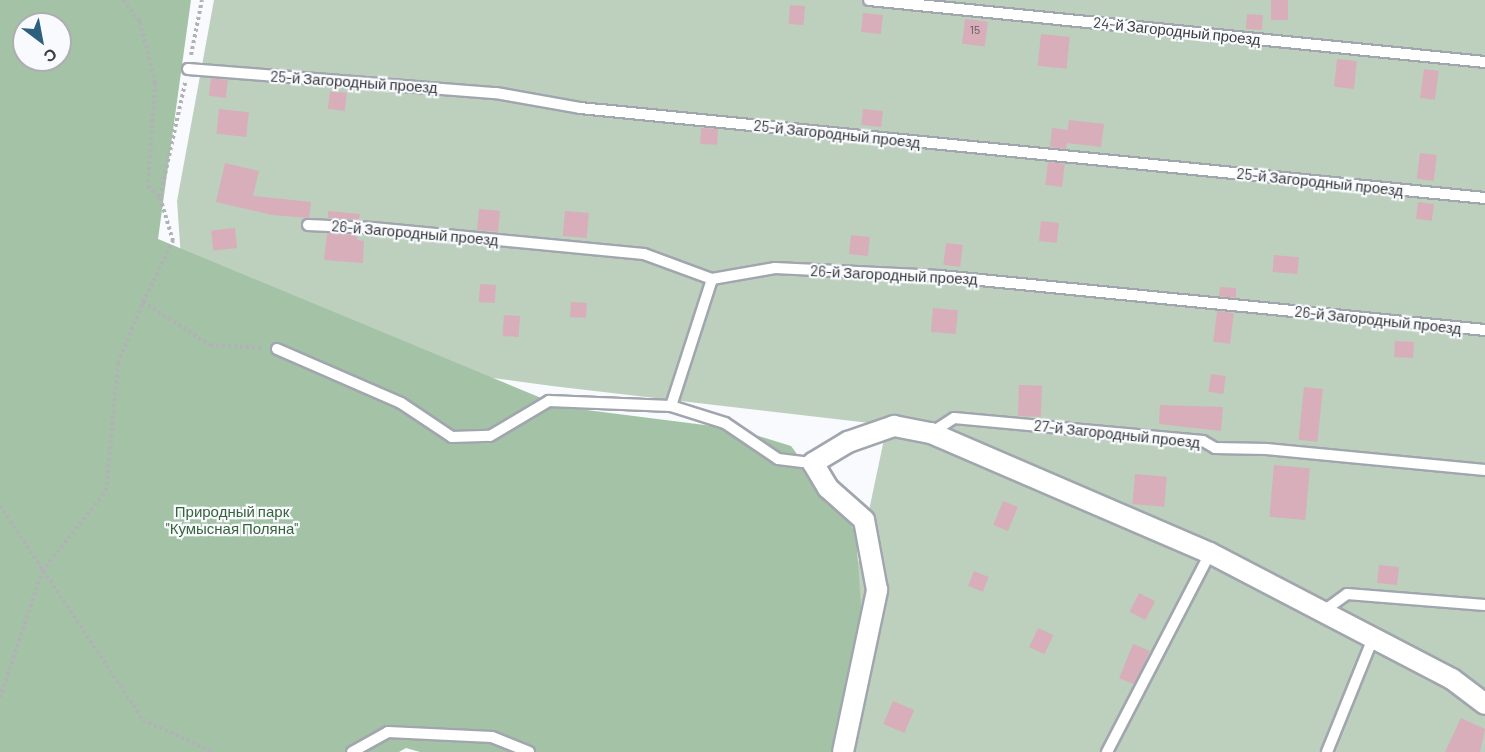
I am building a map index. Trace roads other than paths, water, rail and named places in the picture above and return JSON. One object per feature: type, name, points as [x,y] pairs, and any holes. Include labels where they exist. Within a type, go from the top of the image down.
[{"type":"street","points":[[843,752],[877,590],[864,520],[828,488],[813,463],[848,442],[894,426],[931,433],[1210,552],[1325,610],[1452,680],[1485,704]]},
{"type":"lane","name":"24-й Загородный проезд","points":[[869,0],[1485,62]]},
{"type":"lane","name":"25-й Загородный проезд","points":[[188,69],[496,93],[580,108],[1485,198]]},
{"type":"lane","name":"26-й Загородный проезд","points":[[308,225],[373,228],[645,254],[712,279],[775,268],[940,276],[1485,330]]},
{"type":"lane","points":[[670,406],[712,279]]},
{"type":"lane","points":[[277,349],[401,403],[452,437],[490,436],[549,400],[670,406],[725,423],[778,459],[813,463]]},
{"type":"lane","name":"27-й Загородный проезд","points":[[931,433],[954,418],[1203,441],[1215,448],[1266,449],[1485,470]]},
{"type":"lane","points":[[1107,752],[1210,552]]},
{"type":"lane","points":[[1325,610],[1347,594],[1485,605]]},
{"type":"lane","points":[[1327,752],[1373,638]]},
{"type":"lane","points":[[352,752],[388,732],[492,736],[529,752]]},
{"type":"park label","name":"Природный парк \"Кумысная Поляна\"","points":[[232,520]]}]
